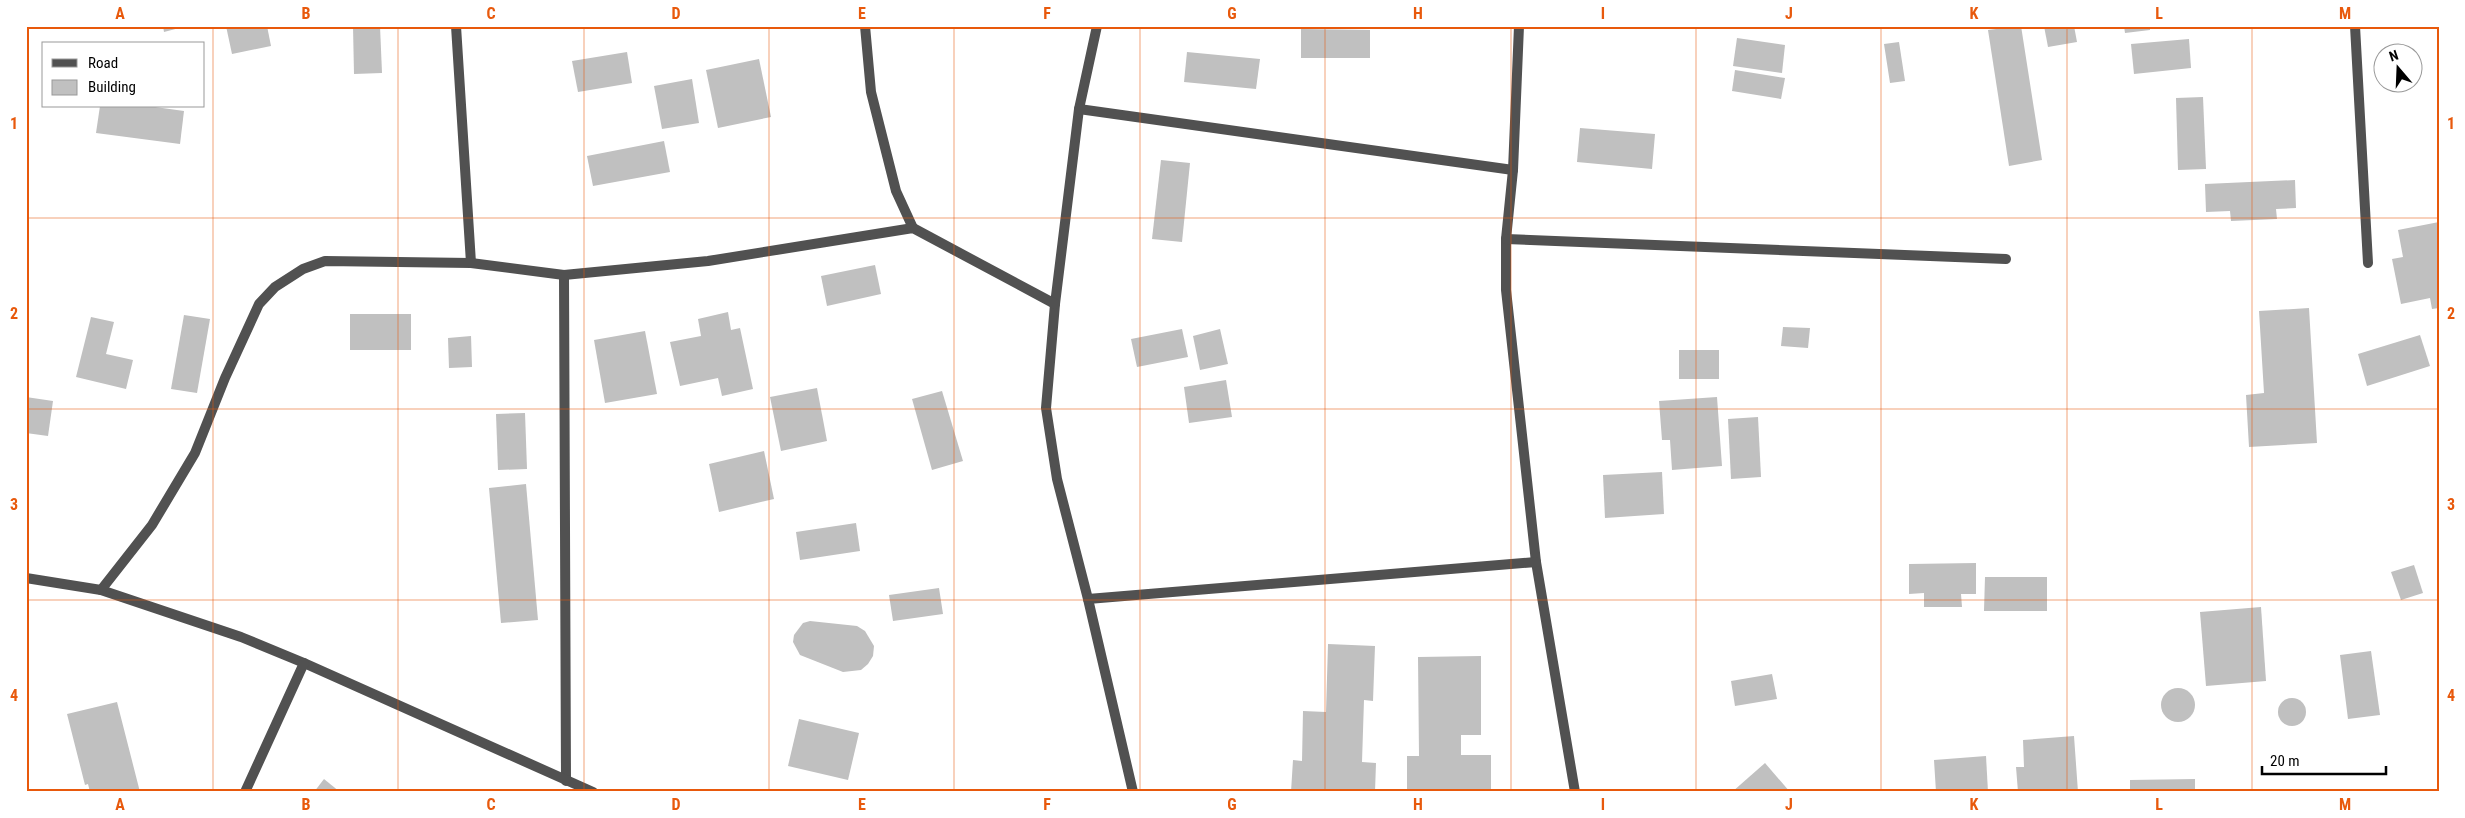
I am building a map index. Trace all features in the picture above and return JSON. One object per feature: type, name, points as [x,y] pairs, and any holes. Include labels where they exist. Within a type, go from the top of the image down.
[{"type":"street","points":[[456,26],[471,263]]},
{"type":"street","points":[[865,26],[871,92],[896,192],[913,228],[1055,304]]},
{"type":"street","points":[[1097,26],[1079,109],[1055,304],[1046,408],[1057,479],[1088,599],[1133,792]]},
{"type":"street","points":[[1519,26],[1513,170],[1506,238],[1506,290],[1536,562],[1574,792]]},
{"type":"street","points":[[2355,26],[2368,263]]},
{"type":"street","points":[[1079,109],[1513,170]]},
{"type":"street","points":[[102,590],[152,525],[195,453],[225,378],[259,304],[274,287],[303,269],[325,261],[471,263],[564,275],[708,261],[913,228]]},
{"type":"street","points":[[1506,238],[2006,259]]},
{"type":"street","points":[[564,275],[566,781]]},
{"type":"street","points":[[1088,599],[1536,562]]},
{"type":"street","points":[[26,578],[102,590],[241,637],[304,663],[593,792]]},
{"type":"street","points":[[245,792],[304,663]]},
{"type":"building","points":[[163,26],[183,26],[183,27],[164,32]]},
{"type":"building","points":[[226,26],[267,26],[271,46],[232,54]]},
{"type":"building","points":[[353,26],[380,26],[382,73],[354,74]]},
{"type":"building","points":[[2021,26],[2042,160],[2009,166],[1988,30]]},
{"type":"building","points":[[2044,26],[2074,26],[2077,42],[2048,47]]},
{"type":"building","points":[[2124,26],[2150,26],[2150,30],[2125,33]]},
{"type":"building","points":[[1301,29],[1370,30],[1370,58],[1301,58]]},
{"type":"building","points":[[1737,38],[1785,45],[1782,73],[1733,66]]},
{"type":"building","points":[[2189,39],[2191,68],[2134,74],[2131,44]]},
{"type":"building","points":[[1899,42],[1905,81],[1890,83],[1884,44]]},
{"type":"building","points":[[627,52],[632,83],[578,92],[572,61]]},
{"type":"building","points":[[1187,52],[1260,59],[1256,89],[1184,82]]},
{"type":"building","points":[[759,59],[771,117],[718,128],[706,70]]},
{"type":"building","points":[[1735,70],[1785,78],[1781,99],[1732,91]]},
{"type":"building","points":[[692,79],[699,123],[662,129],[654,86]]},
{"type":"building","points":[[2203,97],[2206,169],[2178,170],[2176,98]]},
{"type":"building","points":[[100,108],[162,108],[184,111],[180,144],[96,133]]},
{"type":"building","points":[[1580,128],[1655,134],[1652,169],[1577,162]]},
{"type":"building","points":[[664,141],[670,172],[593,186],[587,156]]},
{"type":"building","points":[[1161,160],[1190,163],[1182,242],[1152,239]]},
{"type":"building","points":[[2295,180],[2296,208],[2276,209],[2277,219],[2231,221],[2230,211],[2206,212],[2205,184]]},
{"type":"building","points":[[2439,222],[2439,308],[2432,309],[2430,298],[2401,304],[2392,259],[2403,257],[2398,230]]},
{"type":"building","points":[[875,265],[881,294],[827,306],[821,276]]},
{"type":"building","points":[[2309,308],[2317,443],[2249,447],[2246,395],[2264,393],[2259,311]]},
{"type":"building","points":[[728,312],[731,330],[740,328],[753,389],[722,396],[718,378],[680,386],[670,342],[701,336],[698,319]]},
{"type":"building","points":[[350,314],[411,314],[411,350],[350,350]]},
{"type":"building","points":[[184,315],[210,319],[197,393],[171,389]]},
{"type":"building","points":[[91,317],[114,322],[106,354],[133,360],[126,389],[76,377]]},
{"type":"building","points":[[1783,327],[1810,328],[1808,348],[1781,346]]},
{"type":"building","points":[[1182,329],[1188,357],[1137,367],[1131,339]]},
{"type":"building","points":[[1220,329],[1228,364],[1200,370],[1193,336]]},
{"type":"building","points":[[645,331],[657,394],[605,403],[594,340]]},
{"type":"building","points":[[2420,335],[2430,366],[2367,386],[2358,354]]},
{"type":"building","points":[[471,336],[472,367],[449,368],[448,338]]},
{"type":"building","points":[[1679,350],[1719,350],[1719,379],[1679,379]]},
{"type":"building","points":[[1226,380],[1232,417],[1189,423],[1184,387]]},
{"type":"building","points":[[817,388],[827,441],[781,451],[770,397]]},
{"type":"building","points":[[942,391],[963,461],[932,470],[912,399]]},
{"type":"building","points":[[26,397],[53,401],[48,436],[26,433]]},
{"type":"building","points":[[1717,397],[1722,466],[1672,470],[1670,440],[1662,440],[1659,401]]},
{"type":"building","points":[[525,413],[527,469],[498,470],[496,414]]},
{"type":"building","points":[[1758,417],[1761,477],[1731,479],[1728,419]]},
{"type":"building","points":[[764,451],[774,499],[719,512],[709,464]]},
{"type":"building","points":[[1662,472],[1664,514],[1605,518],[1603,475]]},
{"type":"building","points":[[526,484],[538,620],[501,623],[489,488]]},
{"type":"building","points":[[856,523],[860,551],[800,560],[796,532]]},
{"type":"building","points":[[1976,563],[1976,594],[1961,594],[1962,607],[1924,607],[1924,593],[1909,594],[1909,564]]},
{"type":"building","points":[[2414,565],[2423,593],[2401,600],[2391,572]]},
{"type":"building","points":[[1985,577],[2047,577],[2047,611],[1984,611]]},
{"type":"building","points":[[939,588],[943,614],[893,621],[889,595]]},
{"type":"building","points":[[2261,607],[2266,681],[2206,686],[2200,612]]},
{"type":"building","points":[[810,621],[857,626],[865,631],[874,646],[873,656],[868,664],[861,670],[843,672],[800,655],[793,642],[794,635],[803,623]]},
{"type":"building","points":[[1328,644],[1375,646],[1373,701],[1364,700],[1362,762],[1376,763],[1375,792],[1291,792],[1293,760],[1302,761],[1303,711],[1326,712]]},
{"type":"building","points":[[2371,651],[2380,715],[2348,719],[2340,655]]},
{"type":"building","points":[[1481,656],[1481,735],[1461,735],[1461,755],[1491,755],[1491,792],[1407,792],[1407,756],[1419,756],[1418,657]]},
{"type":"building","points":[[1772,674],[1777,699],[1735,706],[1731,681]]},
{"type":"building","points":[[2178,688],[2190,693],[2195,705],[2190,717],[2178,722],[2166,717],[2161,705],[2166,693]]},
{"type":"building","points":[[2292,698],[2302,702],[2306,712],[2302,722],[2292,726],[2282,722],[2278,712],[2282,702]]},
{"type":"building","points":[[117,702],[140,792],[90,792],[88,784],[85,785],[67,714]]},
{"type":"building","points":[[799,719],[859,733],[848,780],[788,766]]},
{"type":"building","points":[[2074,736],[2078,792],[2018,792],[2016,767],[2024,767],[2023,740]]},
{"type":"building","points":[[1986,756],[1988,792],[1936,792],[1934,760]]},
{"type":"building","points":[[1765,763],[1790,792],[1732,792]]},
{"type":"building","points":[[324,779],[340,792],[314,792]]},
{"type":"building","points":[[2195,779],[2195,792],[2130,792],[2130,780]]}]
